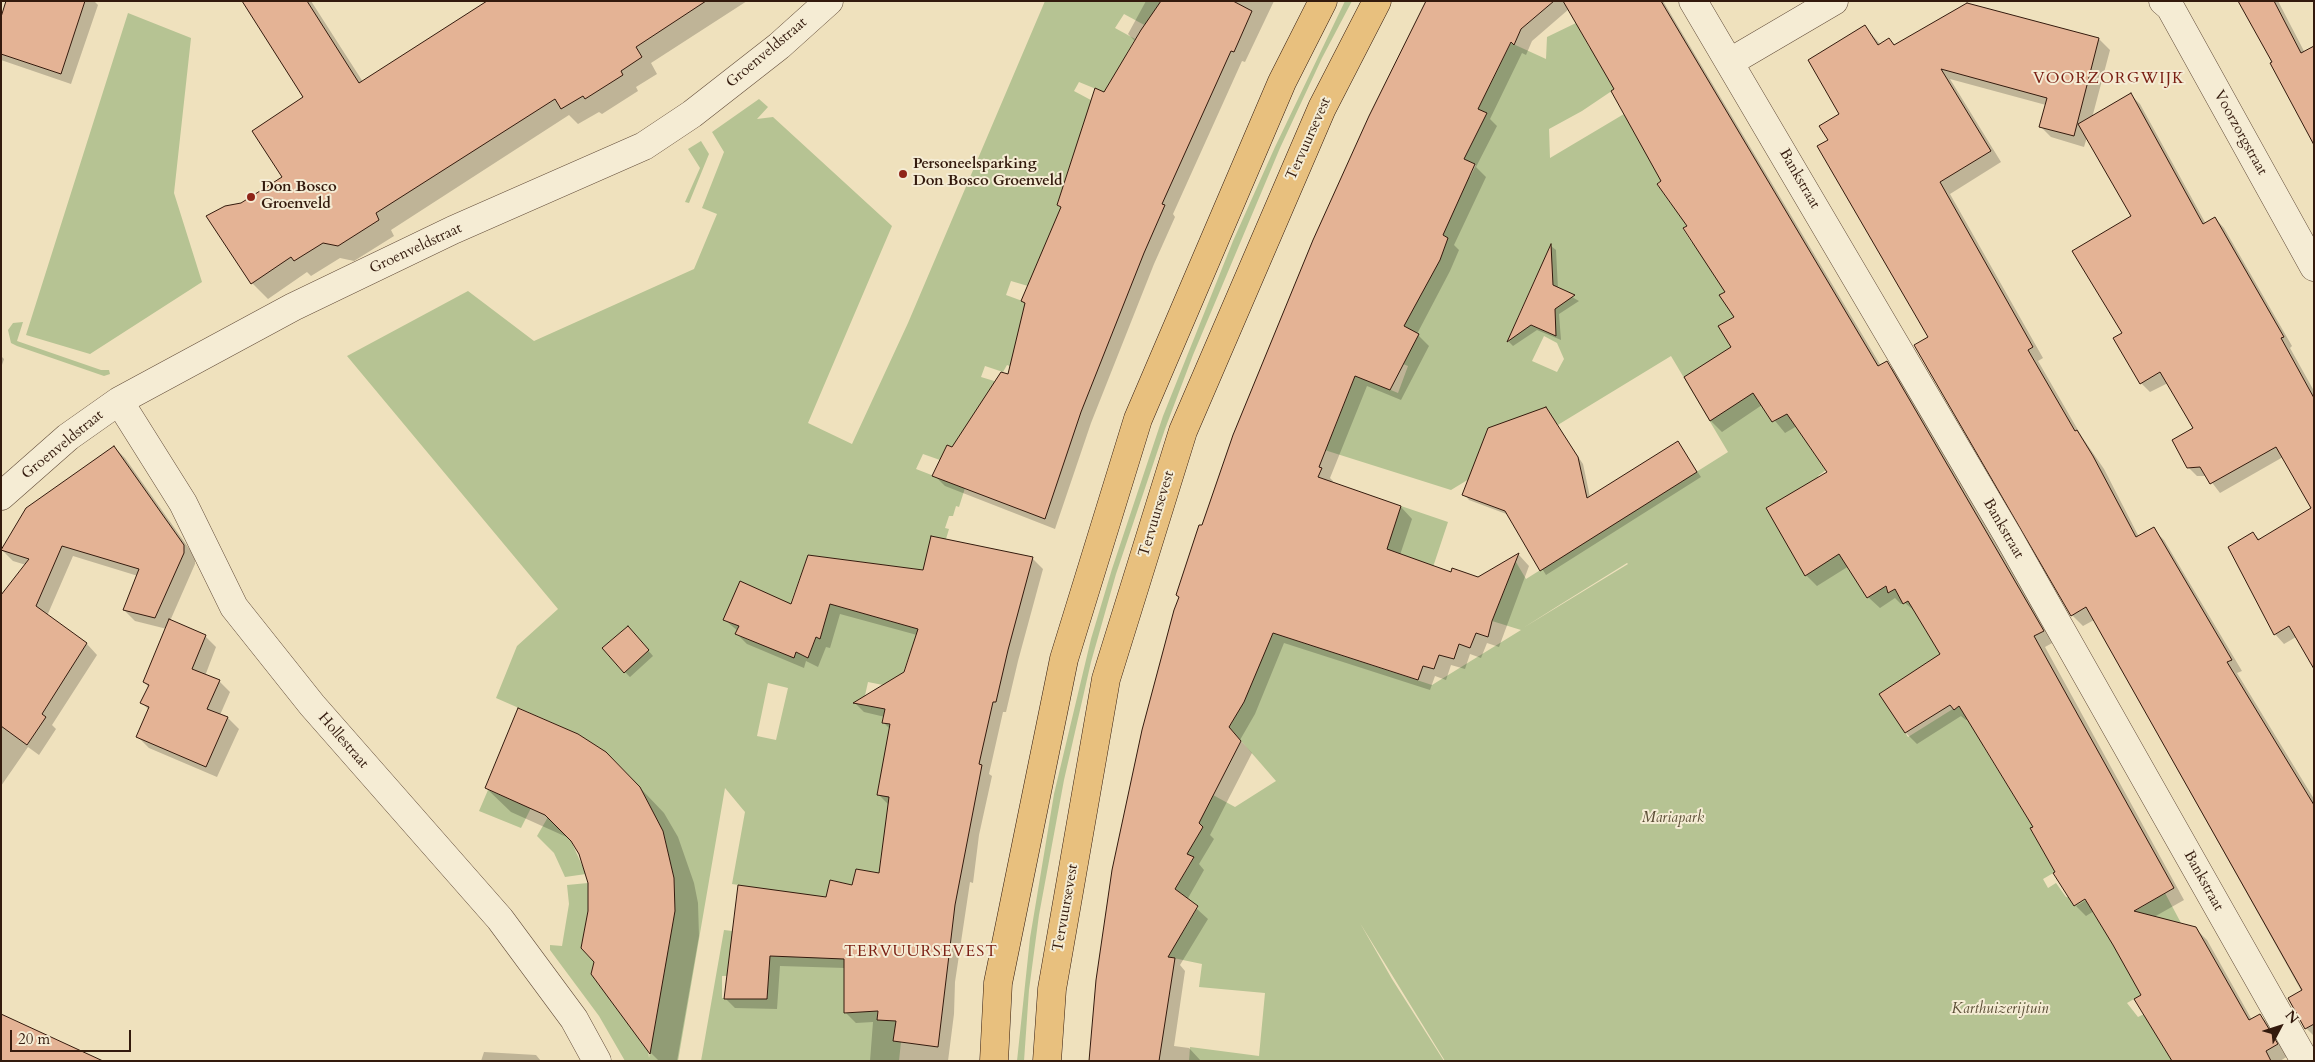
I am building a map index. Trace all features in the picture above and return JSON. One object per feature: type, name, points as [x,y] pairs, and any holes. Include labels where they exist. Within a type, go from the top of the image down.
[{"type":"main road","points":[[994,1061],[998,983],[1064,659],[1138,420],[1282,82],[1322,1]]},
{"type":"main road","name":"Tervuursevest","points":[[1047,1061],[1052,989],[1106,679],[1187,423],[1322,108],[1377,1]]},
{"type":"street","name":"Groenveldstraat","points":[[1,496],[68,437],[119,401],[293,307],[454,230],[644,146],[707,102],[779,46],[828,1]]},
{"type":"street","name":"Bankstraat","points":[[1693,1],[1998,519],[2305,1061]]},
{"type":"street","points":[[1730,62],[1834,1]]},
{"type":"street","name":"Voorzorgstraat","points":[[2163,1],[2170,7],[2314,267]]},
{"type":"street","name":"Hollestraat","points":[[119,401],[183,503],[234,607],[312,705],[500,918],[574,1019],[597,1061]]},
{"type":"green space","points":[[1045,1],[1161,1],[1148,27],[1124,14],[1115,28],[1135,39],[1127,53],[1113,96],[1079,82],[1074,91],[1115,113],[1103,143],[1079,138],[1057,205],[1103,226],[1028,286],[1011,281],[1006,295],[1036,306],[1036,376],[1007,365],[1003,372],[985,366],[981,377],[1004,384],[987,463],[947,445],[940,460],[923,454],[916,469],[965,488],[959,507],[956,506],[953,516],[949,516],[945,528],[949,529],[946,539],[953,574],[808,555],[783,624],[779,644],[808,658],[816,637],[820,639],[830,604],[925,631],[913,644],[898,688],[868,682],[864,700],[875,707],[885,709],[882,723],[905,727],[933,773],[881,856],[879,873],[856,869],[852,885],[831,880],[826,896],[875,905],[845,1001],[844,1013],[874,1011],[875,1001],[879,1001],[877,1020],[896,1021],[893,1041],[901,1042],[899,1061],[701,1061],[724,930],[765,935],[771,890],[732,884],[745,812],[725,788],[678,1061],[625,1061],[599,1016],[550,950],[550,945],[562,946],[569,904],[567,885],[588,883],[588,911],[581,948],[594,962],[591,974],[648,1049],[649,1058],[675,905],[674,878],[663,831],[640,787],[606,752],[578,734],[496,698],[517,646],[558,609],[347,356],[468,291],[534,341],[694,269],[717,214],[702,208],[724,152],[712,132],[759,99],[768,107],[757,119],[773,117],[892,226],[808,423],[852,444],[908,323]],"holes":[[[765,601],[749,640],[735,634],[739,626],[723,620]],[[768,683],[788,688],[776,740],[757,736]],[[881,776],[912,802],[877,794]],[[756,975],[756,980],[768,981],[767,999],[722,998],[722,976]]]},
{"type":"green space","points":[[1345,1],[1352,1],[1322,58],[1280,148],[1193,355],[1165,429],[1116,574],[1091,662],[1064,780],[1039,915],[1029,990],[1024,1061],[1017,1061],[1030,938],[1054,794],[1091,639],[1112,569],[1163,416],[1233,241],[1275,147]]},
{"type":"green space","points":[[128,13],[191,38],[174,193],[202,282],[90,354],[26,335]]},
{"type":"green space","points":[[1576,23],[1589,47],[1631,78],[1582,111],[1549,129],[1550,158],[1624,114],[1636,136],[1666,178],[1657,184],[1671,204],[1674,203],[1687,226],[1683,229],[1692,243],[1700,239],[1735,286],[1720,295],[1741,312],[1719,326],[1743,328],[1766,412],[1773,422],[1803,404],[1816,441],[1809,446],[1826,470],[1818,476],[1889,593],[1895,589],[1903,603],[1922,591],[1925,630],[1944,653],[1897,719],[1908,737],[1980,692],[1986,743],[1983,746],[2033,827],[2030,828],[2055,872],[2043,879],[2048,888],[2056,883],[2066,897],[2085,899],[2104,930],[2165,893],[2181,923],[2122,960],[2141,995],[2127,1003],[2138,1017],[2173,1000],[2187,1061],[1445,1061],[1360,923],[1392,979],[1444,1061],[1189,1061],[1190,1047],[1259,1056],[1265,993],[1199,987],[1202,964],[1159,955],[1183,932],[1198,907],[1175,889],[1194,858],[1187,854],[1203,827],[1198,821],[1213,795],[1235,807],[1276,781],[1229,727],[1273,633],[1432,685],[1521,630],[1492,621],[1506,586],[1513,557],[1526,579],[1728,452],[1671,356],[1451,490],[1315,447],[1334,430],[1355,375],[1398,393],[1408,366],[1366,349],[1418,334],[1403,326],[1439,260],[1448,238],[1407,219],[1433,159],[1470,177],[1476,165],[1449,152],[1462,101],[1473,78],[1490,85],[1511,43],[1546,59],[1547,37]],"holes":[[[1536,277],[1553,285],[1556,336],[1517,319]],[[1544,336],[1557,343],[1564,359],[1557,372],[1532,361]],[[1627,563],[1628,564],[1523,628]]]},
{"type":"green space","points":[[701,141],[709,154],[689,203],[685,202],[700,168],[688,149]]},
{"type":"green space","points":[[23,322],[17,341],[101,370],[109,370],[110,374],[104,376],[11,343],[8,330],[13,323]]},
{"type":"green space","points":[[1401,506],[1448,522],[1423,597],[1376,579]]},
{"type":"green space","points":[[488,790],[531,808],[521,828],[479,811]]},
{"type":"green space","points":[[548,817],[571,841],[586,874],[565,877],[554,853],[537,836]]},
{"type":"building","points":[[6,1],[85,1],[61,74],[1,54],[1,17]]},
{"type":"building","points":[[242,1],[307,1],[359,83],[487,1],[706,1],[636,47],[642,57],[621,71],[623,75],[585,99],[583,96],[561,109],[555,99],[376,213],[379,220],[338,246],[323,243],[294,261],[291,257],[251,284],[206,216],[225,206],[241,203],[282,177],[252,131],[303,97]]},
{"type":"building","points":[[1161,1],[1233,1],[1252,11],[1234,52],[1231,51],[1162,204],[1165,205],[1081,412],[1045,519],[932,476],[947,445],[952,447],[1001,372],[1008,374],[1025,303],[1021,301],[1061,207],[1057,205],[1095,88],[1104,92],[1141,30]]},
{"type":"building","points":[[1426,1],[1554,1],[1521,29],[1514,45],[1511,42],[1478,109],[1487,113],[1464,159],[1475,164],[1443,235],[1448,238],[1440,260],[1404,326],[1419,334],[1390,390],[1355,376],[1319,467],[1322,468],[1318,477],[1401,506],[1387,549],[1451,572],[1452,568],[1478,577],[1519,553],[1492,621],[1488,637],[1476,633],[1470,648],[1459,644],[1454,659],[1439,655],[1434,669],[1423,666],[1418,680],[1273,633],[1244,702],[1229,727],[1241,741],[1199,823],[1203,827],[1187,854],[1194,857],[1175,889],[1198,906],[1168,957],[1175,958],[1159,1061],[1089,1061],[1096,980],[1112,870],[1142,730],[1179,597],[1176,595],[1199,525],[1202,525],[1233,435],[1313,240],[1369,116]]},
{"type":"building","points":[[1563,1],[1661,1],[1878,366],[1887,361],[2044,631],[2034,636],[2174,888],[2134,911],[2196,927],[2249,1020],[2260,1014],[2278,1044],[2266,1051],[2271,1061],[2172,1061],[2134,999],[2141,995],[2113,945],[2085,899],[2074,906],[2053,873],[2055,872],[2030,828],[2033,827],[1959,706],[1954,710],[1950,705],[1905,733],[1879,694],[1940,654],[1908,601],[1903,604],[1895,589],[1888,593],[1886,586],[1867,598],[1839,554],[1805,576],[1766,508],[1827,472],[1787,414],[1772,422],[1753,393],[1710,421],[1684,377],[1731,347],[1718,326],[1734,317],[1719,295],[1725,292],[1683,228],[1687,226],[1657,184],[1661,181],[1611,91],[1614,89]]},
{"type":"building","points":[[2238,1],[2274,1],[2301,53],[2314,46],[2314,145],[2270,63],[2272,62]]},
{"type":"building","points":[[1967,3],[2099,38],[2074,136],[2039,127],[2047,98],[1941,69],[1991,151],[1940,182],[2033,347],[2028,350],[2075,431],[2077,430],[2093,456],[2136,537],[2154,527],[2232,660],[2227,662],[2314,805],[2314,1024],[2305,1029],[2288,998],[2302,990],[2086,607],[2071,616],[1914,345],[1928,337],[1817,146],[1828,140],[1819,126],[1839,114],[1808,60],[1865,25],[1878,45],[1889,38],[1894,45]]},
{"type":"building","points":[[2131,93],[2203,224],[2215,217],[2284,337],[2281,338],[2314,398],[2314,669],[2289,626],[2274,635],[2228,547],[2253,532],[2258,540],[2311,508],[2276,447],[2210,484],[2200,467],[2187,468],[2172,440],[2193,428],[2160,372],[2140,384],[2113,338],[2122,333],[2072,251],[2131,216],[2078,124]]},
{"type":"building","points":[[1551,244],[1553,285],[1575,295],[1555,309],[1556,336],[1531,325],[1507,342]]},
{"type":"building","points":[[1546,407],[1578,457],[1587,498],[1678,441],[1697,472],[1540,571],[1505,511],[1462,495],[1488,428]]},
{"type":"building","points":[[114,446],[184,545],[184,553],[155,618],[123,610],[139,569],[62,546],[36,606],[87,643],[42,714],[46,717],[27,745],[1,726],[1,595],[29,559],[1,550],[26,508]]},
{"type":"building","points":[[931,536],[1033,557],[996,702],[993,702],[979,764],[982,765],[955,905],[938,1047],[893,1041],[896,1021],[877,1020],[878,1011],[844,1013],[844,959],[770,956],[767,999],[724,999],[738,885],[826,897],[830,880],[852,885],[856,869],[879,873],[889,797],[877,795],[890,724],[882,723],[885,709],[853,703],[904,672],[918,629],[830,604],[820,639],[816,637],[808,658],[796,652],[794,658],[735,634],[739,626],[723,620],[740,581],[791,604],[808,555],[923,570]]},
{"type":"building","points":[[169,619],[206,635],[192,669],[220,680],[207,709],[228,717],[206,767],[136,737],[149,707],[140,703],[149,685],[143,682]]},
{"type":"building","points":[[628,626],[649,650],[624,673],[602,648]]},
{"type":"building","points":[[518,708],[578,734],[606,752],[640,787],[663,831],[674,878],[675,911],[650,1054],[591,974],[594,962],[581,948],[588,911],[588,883],[579,854],[571,841],[545,815],[485,788]]},
{"type":"building","points":[[1,1014],[103,1061],[1,1061]]},
{"type":"place","name":"Personeelsparking Don Bosco Groenveld","points":[[903,174]]},
{"type":"place","name":"Don Bosco Groenveld","points":[[251,197]]},
{"type":"district","name":"VOORZORGWIJK","points":[[2109,79]]},
{"type":"district","name":"TERVUURSEVEST","points":[[921,952]]},
{"type":"park label","name":"Mariapark","points":[[1673,819]]},
{"type":"park label","name":"Karthuizerijtuin","points":[[2000,1010]]}]
